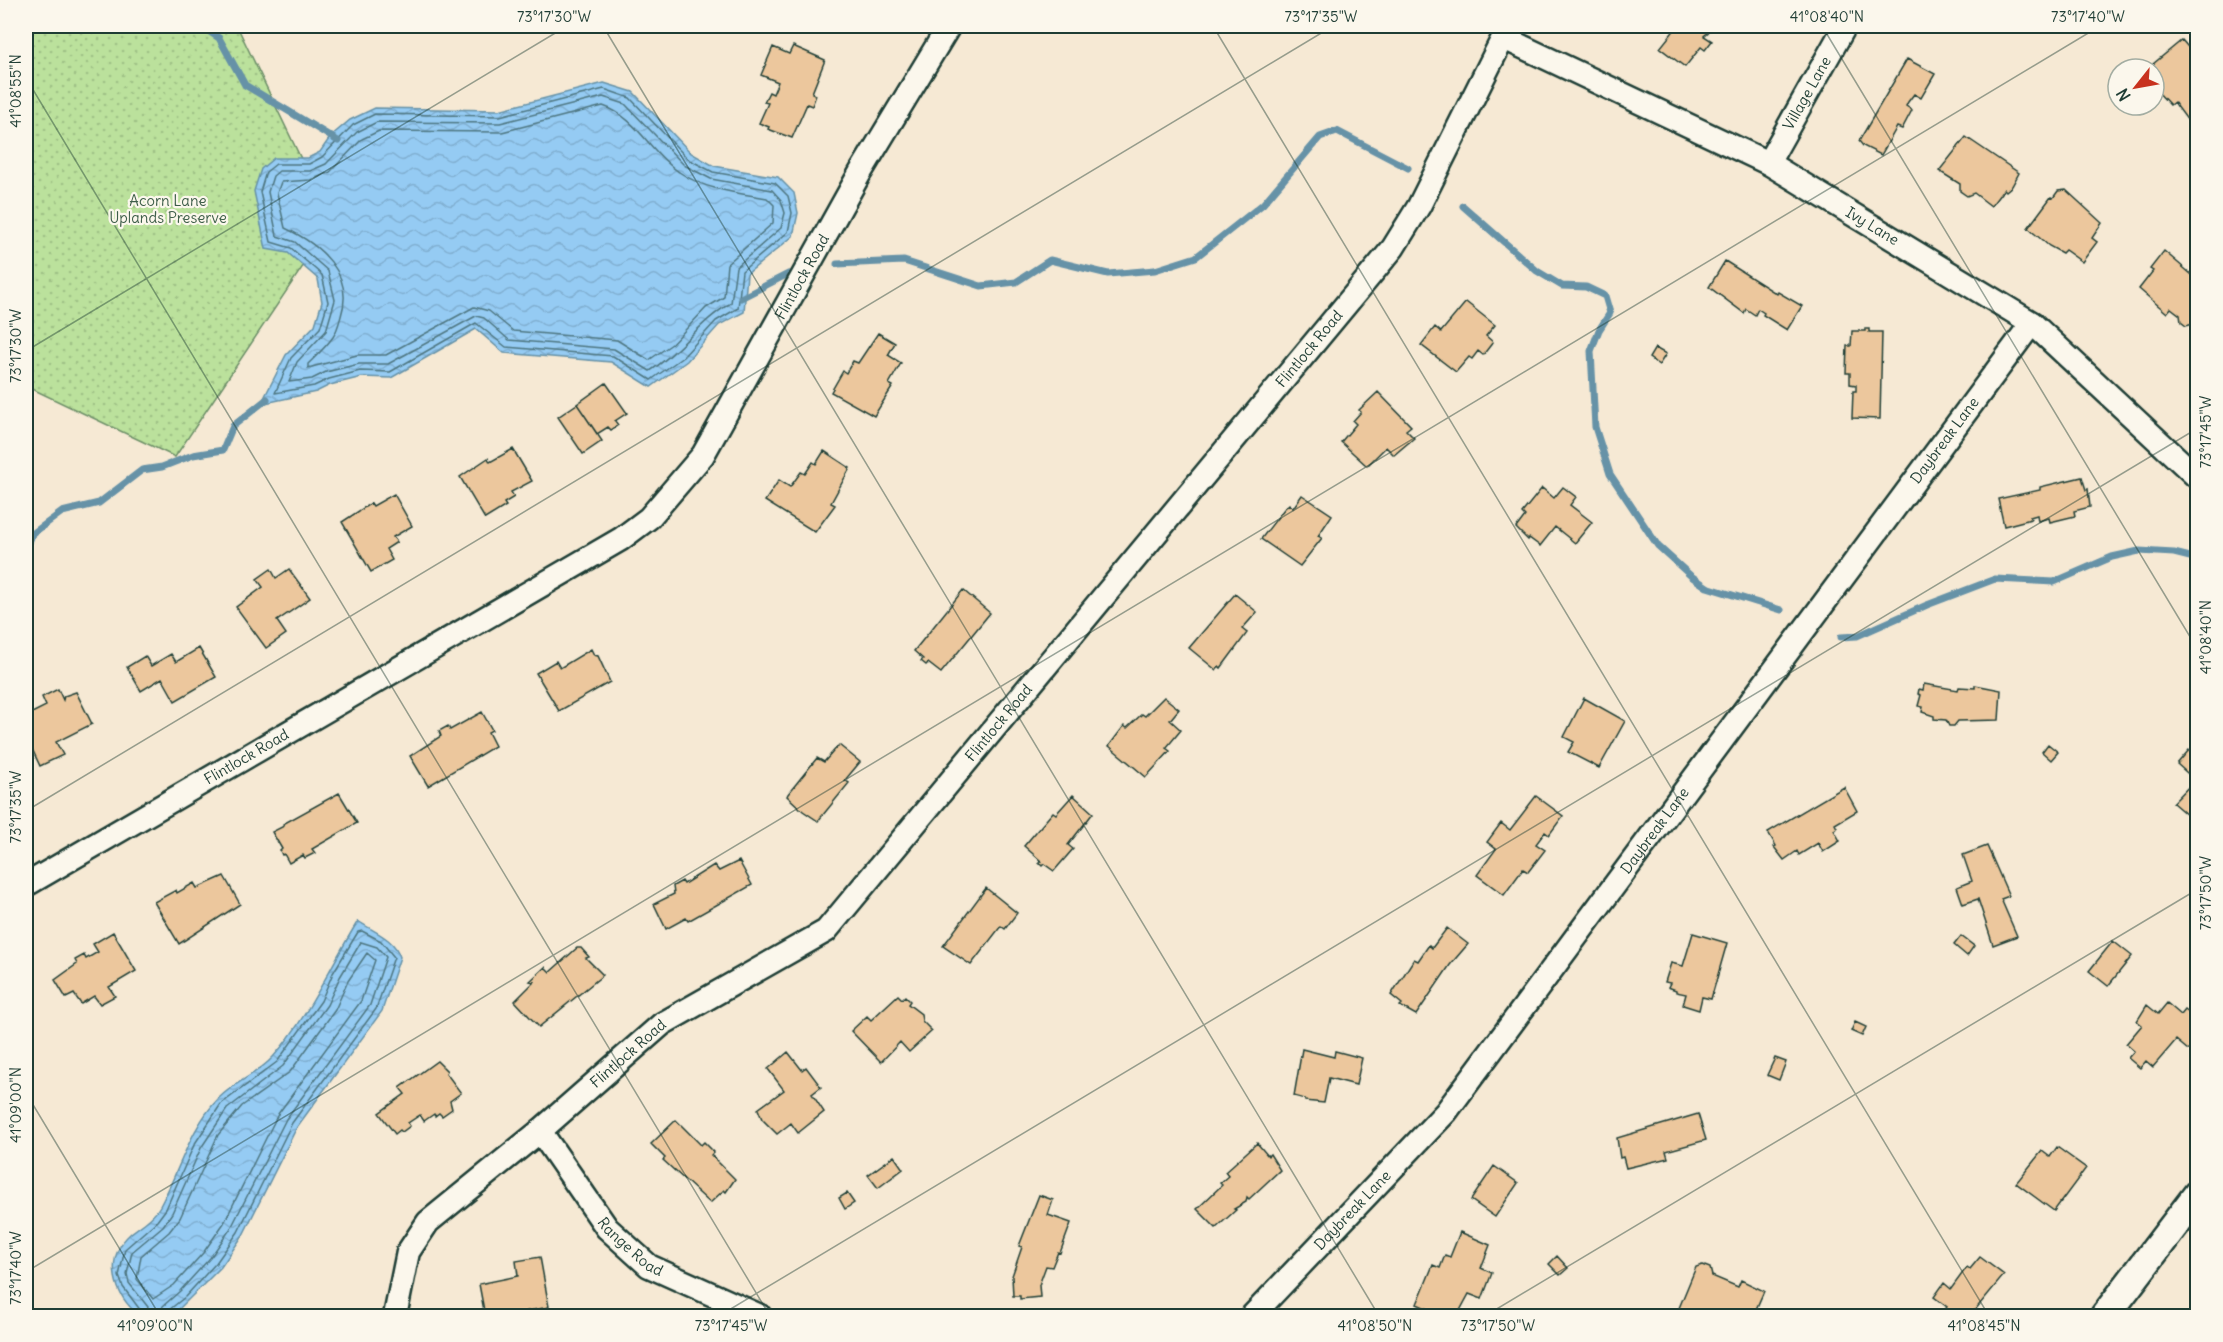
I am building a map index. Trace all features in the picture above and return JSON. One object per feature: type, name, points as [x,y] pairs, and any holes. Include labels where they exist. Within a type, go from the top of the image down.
[{"type":"street","name":"Flintlock Road","points":[[26,885],[621,539],[649,518],[703,455],[860,173],[948,26]]},
{"type":"street","name":"Village Lane","points":[[1768,163],[1845,26]]},
{"type":"street","name":"Flintlock Road","points":[[395,1317],[408,1252],[428,1222],[540,1131],[663,1024],[826,931],[1393,248],[1419,206],[1507,32]]},
{"type":"street","name":"Ivy Lane","points":[[1507,32],[1768,163],[2032,323],[2198,478]]},
{"type":"street","name":"Daybreak Lane","points":[[1252,1317],[1446,1112],[2032,323]]},
{"type":"street","name":"Range Road","points":[[540,1131],[607,1228],[649,1266],[760,1317]]},
{"type":"street","points":[[2105,1317],[2198,1194]]},
{"type":"green space","name":"Acorn Lane Uplands Preserve","points":[[26,26],[237,26],[332,223],[175,457],[26,386]]},
{"type":"water","points":[[604,83],[633,92],[691,153],[714,166],[778,177],[794,193],[798,213],[793,236],[747,274],[744,312],[719,325],[687,361],[651,387],[611,362],[504,353],[476,329],[391,378],[362,377],[330,385],[316,392],[261,404],[286,355],[315,325],[322,302],[318,279],[288,253],[266,249],[254,191],[261,169],[274,158],[308,158],[320,152],[331,136],[350,120],[375,108],[499,110]]},
{"type":"water","points":[[358,921],[388,940],[400,957],[382,1011],[297,1127],[243,1235],[221,1267],[176,1312],[169,1316],[140,1316],[124,1298],[115,1277],[114,1266],[122,1244],[157,1211],[192,1136],[209,1110],[225,1092],[267,1063],[286,1042]]},
{"type":"building","points":[[1672,26],[1714,27],[1704,36],[1712,41],[1705,50],[1701,47],[1685,67],[1660,48],[1676,28]]},
{"type":"building","points":[[2182,40],[2193,53],[2190,56],[2197,65],[2194,70],[2198,74],[2198,85],[2194,88],[2198,92],[2198,113],[2188,121],[2174,102],[2170,105],[2166,101],[2166,57],[2161,57]]},
{"type":"building","points":[[793,46],[825,60],[812,93],[816,95],[812,106],[807,104],[792,138],[759,123],[768,103],[764,102],[769,92],[773,94],[778,82],[761,75],[773,47],[789,54]]},
{"type":"building","points":[[1907,59],[1935,74],[1921,98],[1914,94],[1908,102],[1906,106],[1912,110],[1902,129],[1897,127],[1881,155],[1863,146],[1859,141]]},
{"type":"building","points":[[1966,137],[2019,173],[2012,186],[2006,191],[2004,189],[1991,206],[1974,193],[1967,196],[1960,191],[1960,184],[1939,171]]},
{"type":"building","points":[[2066,190],[2102,223],[2092,238],[2097,242],[2082,262],[2065,250],[2062,253],[2049,246],[2028,228],[2051,197],[2053,198],[2058,191]]},
{"type":"building","points":[[2164,251],[2198,280],[2198,319],[2193,324],[2186,326],[2181,322],[2180,315],[2171,308],[2167,313],[2139,289],[2153,271],[2150,269]]},
{"type":"building","points":[[1725,261],[1777,294],[1778,292],[1802,306],[1787,330],[1763,315],[1764,313],[1758,309],[1755,315],[1746,309],[1744,313],[1709,287]]},
{"type":"building","points":[[1466,302],[1495,325],[1486,336],[1493,342],[1483,355],[1478,351],[1472,359],[1469,357],[1456,372],[1421,345],[1435,327],[1441,332]]},
{"type":"building","points":[[1869,329],[1869,332],[1882,332],[1880,419],[1852,418],[1853,391],[1856,391],[1856,385],[1850,384],[1850,373],[1846,373],[1847,346],[1851,346],[1852,331],[1865,331]]},
{"type":"building","points":[[878,333],[895,343],[888,355],[901,363],[889,384],[893,386],[874,416],[831,392],[843,371],[846,373],[853,361],[858,363]]},
{"type":"building","points":[[1655,348],[1666,354],[1659,365],[1649,358]]},
{"type":"building","points":[[606,383],[627,413],[615,421],[618,425],[611,430],[608,427],[597,434],[577,404]]},
{"type":"building","points":[[1378,392],[1411,426],[1406,430],[1414,438],[1394,455],[1386,447],[1367,466],[1341,442],[1356,424],[1353,421],[1361,412],[1359,410]]},
{"type":"building","points":[[577,404],[602,441],[583,454],[558,417]]},
{"type":"building","points":[[513,449],[532,481],[511,492],[514,497],[504,503],[506,506],[485,519],[460,477],[488,458],[490,462]]},
{"type":"building","points":[[824,451],[850,468],[831,503],[835,505],[815,532],[765,501],[779,480],[790,487],[801,472],[805,474],[813,462],[816,464]]},
{"type":"building","points":[[2082,477],[2086,490],[2088,489],[2090,507],[2074,511],[2075,516],[2050,522],[2049,518],[2038,521],[2037,515],[2030,517],[2031,519],[2004,526],[1998,499],[2040,490],[2040,487]]},
{"type":"building","points":[[1563,487],[1576,497],[1570,505],[1592,522],[1575,543],[1555,527],[1540,546],[1529,538],[1528,540],[1516,528],[1525,516],[1522,513],[1542,488],[1554,498]]},
{"type":"building","points":[[394,494],[412,526],[393,537],[397,542],[386,549],[392,560],[371,572],[342,522],[371,503],[373,506]]},
{"type":"building","points":[[1302,495],[1332,515],[1318,536],[1322,538],[1300,566],[1261,539],[1284,509],[1289,504],[1293,508]]},
{"type":"building","points":[[271,569],[276,578],[289,569],[310,598],[277,621],[286,634],[266,648],[236,607],[263,587],[257,579]]},
{"type":"building","points":[[963,590],[990,613],[941,673],[928,663],[926,665],[921,661],[923,659],[914,651]]},
{"type":"building","points":[[1235,594],[1257,612],[1242,629],[1247,633],[1221,668],[1219,666],[1216,670],[1189,648]]},
{"type":"building","points":[[199,648],[216,677],[175,701],[162,678],[141,691],[127,667],[145,656],[151,666],[171,654],[176,662]]},
{"type":"building","points":[[591,649],[594,655],[598,656],[610,682],[559,711],[536,673],[556,661],[560,668]]},
{"type":"building","points":[[1924,684],[1958,690],[1959,687],[1975,688],[1975,685],[2001,690],[1999,720],[1958,721],[1954,726],[1949,726],[1946,720],[1934,719],[1934,716],[1922,712],[1923,707],[1918,706],[1921,695],[1918,694],[1919,689],[1923,690]]},
{"type":"building","points":[[58,689],[63,700],[64,696],[76,692],[92,724],[56,742],[63,755],[40,766],[26,736],[26,716],[46,706],[42,697]]},
{"type":"building","points":[[1164,697],[1179,709],[1170,720],[1181,730],[1166,748],[1170,751],[1146,777],[1109,746],[1124,726],[1127,728],[1142,714],[1145,716]]},
{"type":"building","points":[[1584,698],[1625,721],[1599,768],[1568,752],[1574,742],[1564,737]]},
{"type":"building","points":[[482,712],[492,730],[488,732],[495,746],[428,786],[410,756],[441,736],[439,731],[448,726],[450,730]]},
{"type":"building","points":[[2048,744],[2058,752],[2051,760],[2042,752]]},
{"type":"building","points":[[839,745],[860,762],[845,780],[849,783],[818,821],[787,796],[817,758],[824,762]]},
{"type":"building","points":[[2189,750],[2198,757],[2198,817],[2194,821],[2173,803],[2195,780],[2177,764]]},
{"type":"building","points":[[1844,787],[1857,811],[1835,824],[1837,828],[1834,830],[1840,841],[1823,852],[1818,843],[1799,855],[1797,851],[1784,860],[1774,847],[1776,846],[1768,832]]},
{"type":"building","points":[[339,793],[357,823],[312,849],[315,853],[305,858],[303,855],[289,863],[284,854],[282,855],[280,851],[282,849],[272,832]]},
{"type":"building","points":[[1073,795],[1093,813],[1068,845],[1073,849],[1054,871],[1044,864],[1042,866],[1039,863],[1041,861],[1024,846],[1053,812],[1056,814]]},
{"type":"building","points":[[1536,796],[1563,816],[1549,835],[1545,832],[1536,844],[1545,850],[1528,872],[1523,869],[1504,895],[1477,875],[1496,849],[1487,842],[1501,823],[1510,830]]},
{"type":"building","points":[[1987,846],[2009,896],[2001,899],[2017,936],[1993,945],[1978,899],[1963,904],[1957,887],[1972,881],[1963,855]]},
{"type":"building","points":[[739,861],[752,885],[688,921],[686,918],[666,929],[654,904],[674,894],[673,886],[682,881],[684,884],[714,865],[719,871]]},
{"type":"building","points":[[224,876],[240,904],[179,944],[154,902],[194,883],[197,888]]},
{"type":"building","points":[[986,888],[1017,913],[1005,929],[1001,926],[971,965],[943,946]]},
{"type":"building","points":[[1447,928],[1468,944],[1450,965],[1416,1015],[1400,1006],[1402,1004],[1391,995],[1414,959],[1418,961],[1429,945],[1432,948]]},
{"type":"building","points":[[113,932],[136,971],[109,987],[115,996],[100,1004],[94,996],[81,1004],[74,994],[66,998],[55,980],[77,964],[75,960],[84,955],[86,959],[98,952],[93,944]]},
{"type":"building","points":[[1693,933],[1727,943],[1711,999],[1702,997],[1699,1010],[1683,1005],[1686,994],[1676,992],[1668,987],[1670,983],[1665,982],[1671,963],[1683,966]]},
{"type":"building","points":[[1961,936],[1974,946],[1967,956],[1954,945]]},
{"type":"building","points":[[2113,941],[2132,956],[2108,986],[2089,971]]},
{"type":"building","points":[[577,948],[581,948],[589,957],[586,958],[603,975],[539,1027],[515,1001],[534,982],[530,981],[545,967],[550,972]]},
{"type":"building","points":[[898,995],[902,999],[905,996],[910,1001],[908,1004],[921,1014],[922,1021],[932,1031],[909,1052],[900,1042],[881,1062],[851,1031],[867,1016],[871,1020]]},
{"type":"building","points":[[2167,1003],[2181,1015],[2185,1010],[2198,1020],[2198,1039],[2188,1050],[2176,1040],[2153,1067],[2146,1061],[2140,1068],[2128,1058],[2134,1051],[2126,1044],[2142,1025],[2137,1021],[2147,1005],[2158,1014]]},
{"type":"building","points":[[1855,1022],[1866,1027],[1862,1036],[1851,1031]]},
{"type":"building","points":[[1302,1049],[1334,1057],[1335,1051],[1362,1058],[1356,1085],[1329,1078],[1324,1103],[1305,1101],[1305,1099],[1294,1096]]},
{"type":"building","points":[[788,1052],[802,1070],[806,1067],[821,1087],[812,1094],[824,1112],[798,1133],[791,1123],[777,1134],[762,1119],[758,1109],[784,1090],[768,1069]]},
{"type":"building","points":[[1775,1058],[1786,1062],[1779,1080],[1767,1075]]},
{"type":"building","points":[[437,1061],[447,1071],[446,1073],[461,1093],[450,1101],[452,1109],[442,1116],[439,1113],[435,1116],[434,1114],[424,1121],[420,1115],[408,1123],[410,1126],[395,1134],[379,1113],[405,1094],[400,1088]]},
{"type":"building","points":[[1698,1114],[1706,1140],[1666,1151],[1668,1158],[1626,1168],[1623,1157],[1620,1158],[1617,1138]]},
{"type":"building","points":[[676,1120],[701,1145],[704,1142],[714,1152],[711,1155],[735,1179],[726,1192],[724,1190],[710,1203],[663,1160],[665,1158],[651,1144]]},
{"type":"building","points":[[1257,1143],[1268,1156],[1270,1154],[1280,1170],[1249,1199],[1247,1197],[1246,1202],[1234,1209],[1236,1210],[1216,1228],[1197,1209],[1222,1185],[1220,1183],[1228,1176],[1225,1172]]},
{"type":"building","points":[[2057,1147],[2086,1168],[2054,1211],[2016,1183],[2042,1151],[2050,1157]]},
{"type":"building","points":[[894,1156],[903,1169],[878,1188],[868,1175]]},
{"type":"building","points":[[1494,1166],[1518,1183],[1495,1217],[1471,1200]]},
{"type":"building","points":[[847,1193],[854,1203],[845,1209],[839,1198]]},
{"type":"building","points":[[1039,1195],[1053,1200],[1048,1215],[1071,1223],[1052,1267],[1046,1266],[1039,1285],[1040,1297],[1020,1299],[1020,1296],[1013,1296],[1012,1276],[1022,1247],[1019,1246]]},
{"type":"building","points":[[1460,1232],[1490,1245],[1481,1268],[1492,1273],[1482,1299],[1469,1294],[1457,1316],[1439,1316],[1440,1314],[1417,1304],[1433,1265],[1440,1268],[1445,1255],[1450,1257]]},
{"type":"building","points":[[1557,1256],[1568,1268],[1560,1275],[1549,1264]]},
{"type":"building","points":[[540,1257],[549,1307],[527,1311],[528,1316],[485,1316],[479,1284],[518,1276],[516,1261]]},
{"type":"building","points":[[1980,1257],[2004,1275],[1970,1316],[1940,1316],[1947,1307],[1934,1297],[1944,1283],[1951,1289],[1967,1267],[1970,1269]]},
{"type":"building","points":[[1702,1265],[1710,1268],[1712,1276],[1738,1287],[1741,1280],[1764,1291],[1753,1316],[1738,1311],[1735,1316],[1698,1316],[1679,1308],[1696,1267]]},
{"type":"waterway","points":[[201,26],[219,38],[245,85],[338,141]]},
{"type":"waterway","points":[[837,264],[904,261],[981,286],[1016,282],[1050,260],[1108,274],[1155,270],[1196,257],[1263,204],[1320,137],[1337,131],[1408,168]]},
{"type":"waterway","points":[[1463,206],[1537,271],[1562,286],[1586,287],[1605,296],[1610,313],[1599,330],[1591,351],[1595,427],[1610,474],[1658,546],[1691,576],[1707,587],[1781,610]]},
{"type":"waterway","points":[[741,298],[788,274]]},
{"type":"waterway","points":[[26,551],[32,534],[62,512],[99,503],[142,470],[162,467],[193,455],[223,450],[233,426],[267,399]]},
{"type":"waterway","points":[[1841,637],[1857,636],[1927,605],[1995,579],[2054,582],[2112,557],[2139,551],[2174,553],[2198,559]]}]
